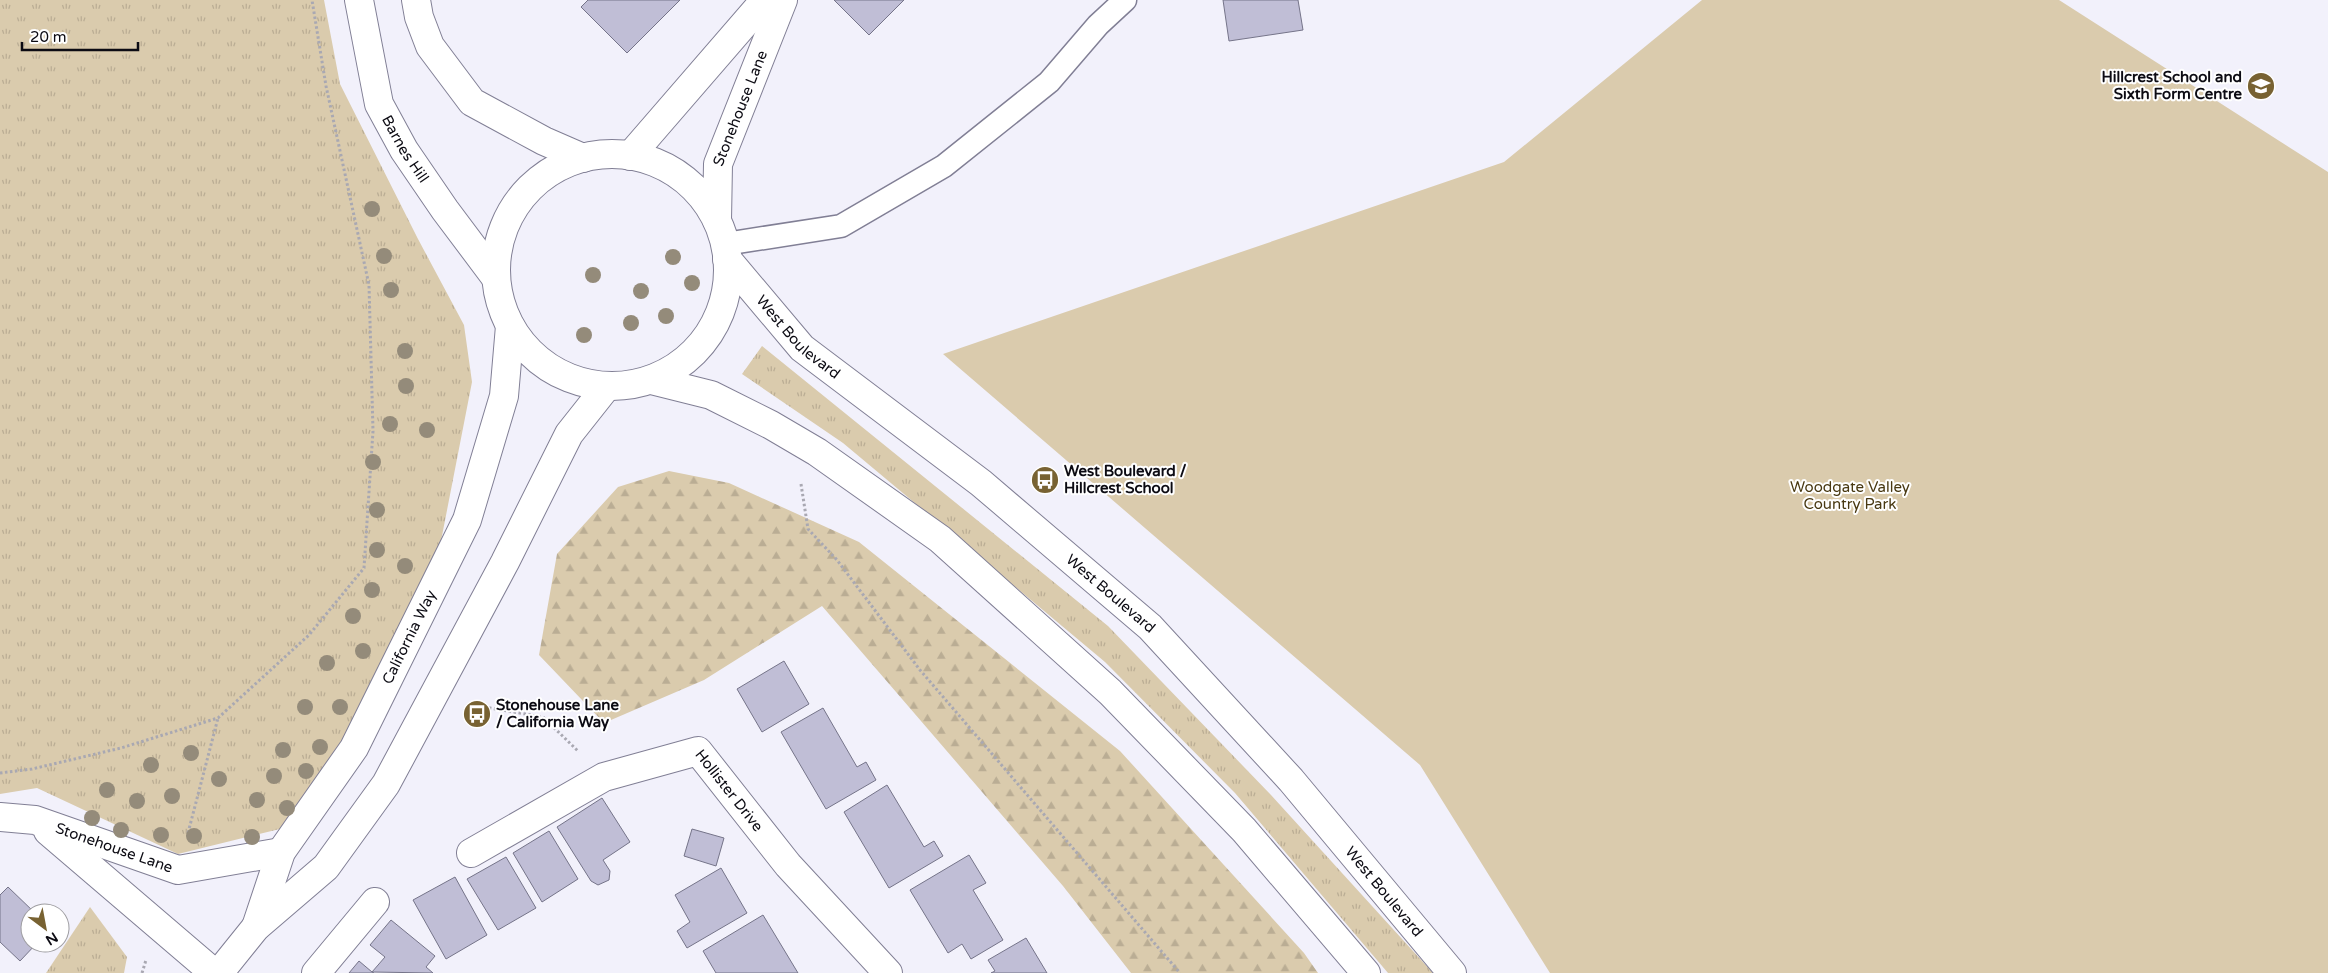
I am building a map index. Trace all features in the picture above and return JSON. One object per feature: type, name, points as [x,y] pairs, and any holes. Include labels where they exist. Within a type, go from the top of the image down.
[{"type":"main road","name":"Barnes Hill","points":[[359,0],[379,104],[404,150],[424,180],[496,278]]},
{"type":"main road","points":[[416,0],[419,17],[430,46],[472,102],[544,141],[583,158]]},
{"type":"main road","points":[[630,156],[764,0]]},
{"type":"main road","name":"Stonehouse Lane","points":[[651,380],[674,368],[694,352],[710,332],[721,309],[727,285],[718,164],[783,0]]},
{"type":"main road","name":"West Boulevard","points":[[510,326],[500,303],[496,278],[497,251],[505,226],[518,202],[536,182],[558,168],[583,158],[614,154],[630,156],[657,164],[681,177],[702,196],[723,241],[802,348],[981,483],[1150,628],[1292,780],[1452,973]]},
{"type":"main road","points":[[510,326],[534,357],[568,378],[587,384],[607,386],[629,385],[651,380],[710,395],[771,425],[817,452],[940,539],[1110,692],[1244,830],[1366,973]]},
{"type":"main road","name":"California Way","points":[[256,927],[281,852],[354,748],[467,520],[504,396],[510,326]]},
{"type":"main road","name":"California Way","points":[[219,973],[256,927],[326,867],[386,784],[504,562],[569,434],[607,386]]},
{"type":"main road","name":"Hollister Drive","points":[[471,853],[604,777],[698,751],[788,865],[878,970]]},
{"type":"main road","name":"Stonehouse Lane","points":[[0,817],[35,820],[178,870],[281,852]]},
{"type":"main road","name":"Stonehouse Lane","points":[[35,820],[214,973]]},
{"type":"main road","points":[[316,973],[375,902]]},
{"type":"lane","points":[[723,241],[841,226],[944,166],[1049,82],[1098,25],[1125,0]]},
{"type":"path","points":[[0,773],[32,769],[121,748],[218,718],[309,635],[364,568],[373,431],[369,285],[326,86],[312,0]]},
{"type":"path","points":[[817,452],[801,484],[808,529],[837,560],[920,670],[1180,973]]},
{"type":"path","points":[[484,706],[543,717],[604,777]]},
{"type":"green space","points":[[0,0],[324,0],[340,84],[418,239],[464,325],[472,382],[441,541],[336,753],[284,828],[178,854],[37,788],[0,794]]},
{"type":"green space","name":"Woodgate Valley Country Park","points":[[1702,0],[2059,0],[2328,172],[2328,973],[1550,973],[1420,765],[943,354],[1504,162]]},
{"type":"green space","points":[[762,346],[1108,626],[1271,795],[1433,973],[1388,973],[1235,793],[1105,662],[843,443],[742,374]]},
{"type":"green space","points":[[669,471],[729,483],[859,542],[1120,751],[1304,953],[1318,973],[1131,973],[1063,886],[822,606],[704,680],[604,723],[539,655],[557,554],[618,487]]},
{"type":"green space","points":[[90,907],[127,957],[124,973],[46,973],[59,953],[70,953],[70,937]]},
{"type":"building","points":[[588,0],[680,0],[627,53],[581,7]]},
{"type":"building","points":[[834,0],[904,0],[869,35]]},
{"type":"building","points":[[1223,0],[1298,0],[1303,30],[1229,41]]},
{"type":"building","points":[[784,661],[809,704],[762,732],[737,689]]},
{"type":"building","points":[[823,708],[857,767],[866,762],[876,780],[826,809],[781,732]]},
{"type":"building","points":[[887,785],[924,847],[934,841],[943,856],[889,888],[844,812]]},
{"type":"building","points":[[602,798],[630,842],[603,860],[610,871],[609,880],[598,885],[591,881],[557,827]]},
{"type":"building","points":[[692,829],[724,838],[716,866],[684,856]]},
{"type":"building","points":[[549,831],[578,879],[542,902],[513,853]]},
{"type":"building","points":[[969,855],[986,883],[973,890],[1003,940],[971,959],[962,944],[948,953],[910,890]]},
{"type":"building","points":[[506,857],[536,908],[498,930],[467,879]]},
{"type":"building","points":[[721,868],[747,913],[687,948],[677,931],[690,922],[675,895]]},
{"type":"building","points":[[455,877],[487,935],[446,959],[413,900]]},
{"type":"building","points":[[8,887],[25,903],[20,903],[20,953],[28,953],[20,961],[0,942],[0,895]]},
{"type":"building","points":[[763,915],[798,973],[716,973],[703,951]]},
{"type":"building","points":[[391,920],[435,956],[426,967],[433,973],[372,972],[385,957],[370,945]]},
{"type":"building","points":[[1026,938],[1047,973],[991,973],[995,971],[988,960]]},
{"type":"building","points":[[359,961],[372,972],[374,973],[349,973]]},
{"type":"place","name":"Hillcrest School and Sixth Form Centre","points":[[2261,86]]},
{"type":"place","name":"West Boulevard / Hillcrest School","points":[[1045,480]]},
{"type":"place","name":"Stonehouse Lane / California Way","points":[[477,714]]}]
